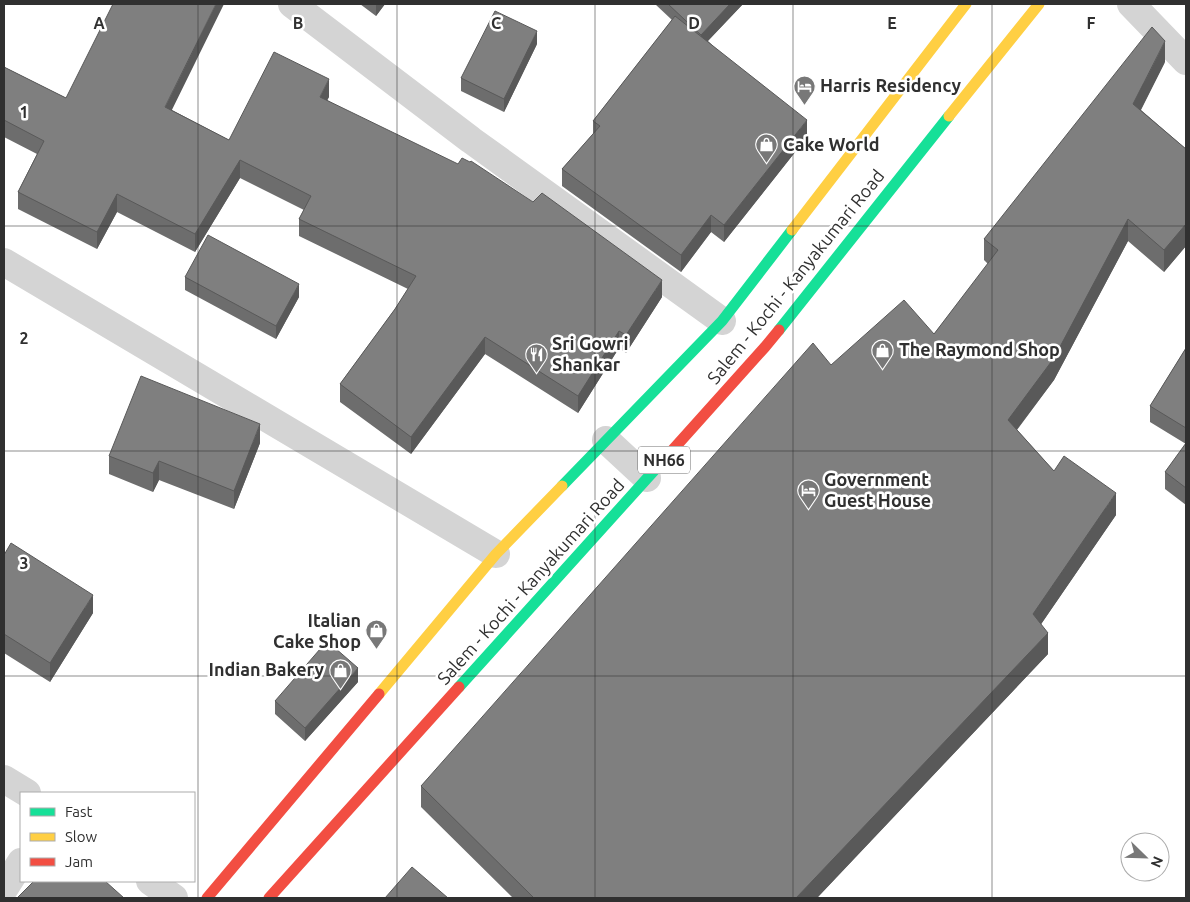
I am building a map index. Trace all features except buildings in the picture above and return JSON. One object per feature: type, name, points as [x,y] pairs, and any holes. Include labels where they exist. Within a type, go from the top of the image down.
[{"type":"highway","name":"Salem - Kochi - Kanyakumari Road","points":[[207,898],[496,554],[722,321],[966,4]]},
{"type":"highway","name":"Salem - Kochi - Kanyakumari Road","points":[[269,898],[765,347],[1039,4]]},
{"type":"street","points":[[292,4],[471,140],[722,321]]},
{"type":"street","points":[[1131,4],[1186,61]]},
{"type":"street","points":[[4,262],[496,554]]},
{"type":"street","points":[[606,440],[647,478]]},
{"type":"street","points":[[4,779],[25,792]]},
{"type":"street","points":[[4,889],[20,864]]},
{"type":"street","points":[[151,882],[174,898]]},
{"type":"traffic: fast","points":[[779,330],[949,116]]},
{"type":"traffic: fast","points":[[562,486],[722,321],[792,230]]},
{"type":"traffic: fast","points":[[459,687],[660,464]]},
{"type":"traffic: slow","points":[[792,230],[966,4]]},
{"type":"traffic: slow","points":[[949,116],[1039,4]]},
{"type":"traffic: slow","points":[[379,694],[496,554],[562,486]]},
{"type":"traffic: jam","points":[[660,464],[779,330]]},
{"type":"traffic: jam","points":[[269,898],[459,687]]},
{"type":"traffic: jam","points":[[207,898],[379,694]]},
{"type":"place","name":"Harris Residency","points":[[804,105]]},
{"type":"place","name":"Cake World","points":[[767,164]]},
{"type":"place","name":"The Raymond Shop","points":[[883,369]]},
{"type":"place","name":"Sri Gowri Shankar","points":[[536,373]]},
{"type":"place","name":"Government Guest House","points":[[808,509]]},
{"type":"place","name":"Italian Cake Shop","points":[[377,650]]},
{"type":"place","name":"Indian Bakery","points":[[340,689]]}]
